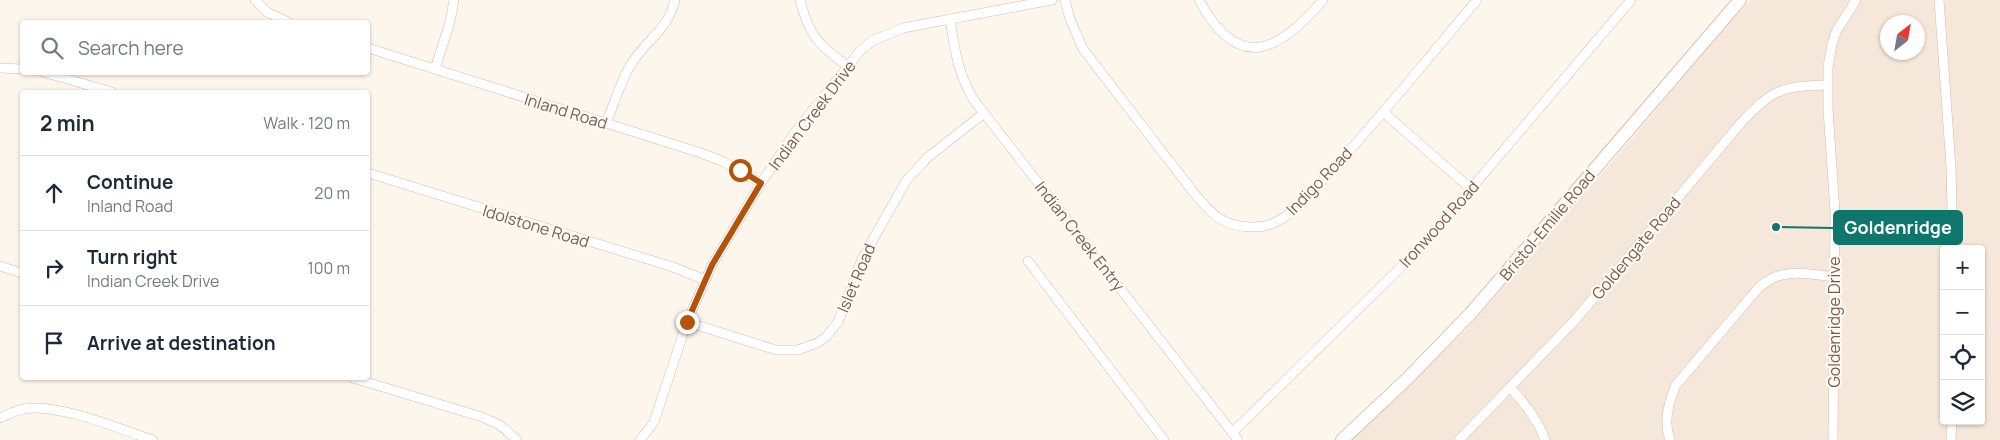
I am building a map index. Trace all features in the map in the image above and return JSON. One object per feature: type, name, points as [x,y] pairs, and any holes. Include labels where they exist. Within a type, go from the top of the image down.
[{"type":"street","points":[[255,0],[267,12],[284,20]]},
{"type":"street","points":[[435,69],[450,22],[454,0]]},
{"type":"street","points":[[606,123],[632,62],[660,32],[673,10],[675,0]]},
{"type":"street","points":[[800,0],[808,28],[815,38],[847,66]]},
{"type":"street","name":"Indian Creek Drive","points":[[640,440],[654,422],[661,405],[687,322],[705,280],[761,183],[796,132],[847,66],[872,41],[895,30],[1052,0]]},
{"type":"street","name":"Indigo Road","points":[[1065,0],[1070,20],[1083,49],[1194,193],[1216,216],[1231,225],[1259,227],[1285,217],[1320,182],[1383,112],[1478,0]]},
{"type":"street","points":[[1199,0],[1222,34],[1239,45],[1258,47],[1274,44],[1285,38],[1323,0]]},
{"type":"street","name":"Ironwood Road","points":[[1235,436],[1404,264],[1631,0]]},
{"type":"street","name":"Bristol-Emilie Road","points":[[1342,440],[1407,379],[1471,313],[1740,0]]},
{"type":"street","name":"Goldenridge Drive","points":[[1833,440],[1835,212],[1827,85],[1832,44],[1837,30],[1856,0]]},
{"type":"street","points":[[1940,0],[1951,167],[1953,245]]},
{"type":"street","name":"Indian Creek Entry","points":[[950,19],[958,66],[963,80],[984,113],[1235,436]]},
{"type":"street","name":"Inland Road","points":[[370,49],[701,153],[724,162],[761,183]]},
{"type":"street","points":[[0,68],[20,69]]},
{"type":"street","points":[[53,75],[105,90]]},
{"type":"street","name":"Goldengate Road","points":[[1459,440],[1575,320],[1740,124],[1760,103],[1785,88],[1827,85]]},
{"type":"street","points":[[1383,112],[1471,188]]},
{"type":"street","name":"Islet Road","points":[[687,322],[748,342],[784,351],[798,350],[817,343],[826,337],[838,322],[862,259],[906,181],[926,158],[984,113]]},
{"type":"street","name":"Idolstone Road","points":[[370,174],[673,268],[705,280]]},
{"type":"street","points":[[1028,261],[1164,440]]},
{"type":"street","points":[[0,266],[20,272]]},
{"type":"street","points":[[1670,440],[1666,421],[1676,385],[1760,286],[1776,276],[1787,274],[1803,273],[1835,276]]},
{"type":"street","points":[[360,380],[482,417],[500,425],[517,440]]},
{"type":"street","points":[[1511,388],[1531,412],[1545,440]]},
{"type":"street","points":[[0,418],[22,409],[50,409],[154,440]]},
{"type":"street","points":[[1952,425],[1952,440]]},
{"type":"shaded area","points":[[1751,0],[2000,0],[2000,440],[1350,440],[1465,331],[1637,133],[1724,27]]},
{"type":"place","name":"Goldenridge","points":[[1776,227]]},
{"type":"route","points":[[687,322],[712,265],[761,183],[740,170]]}]
